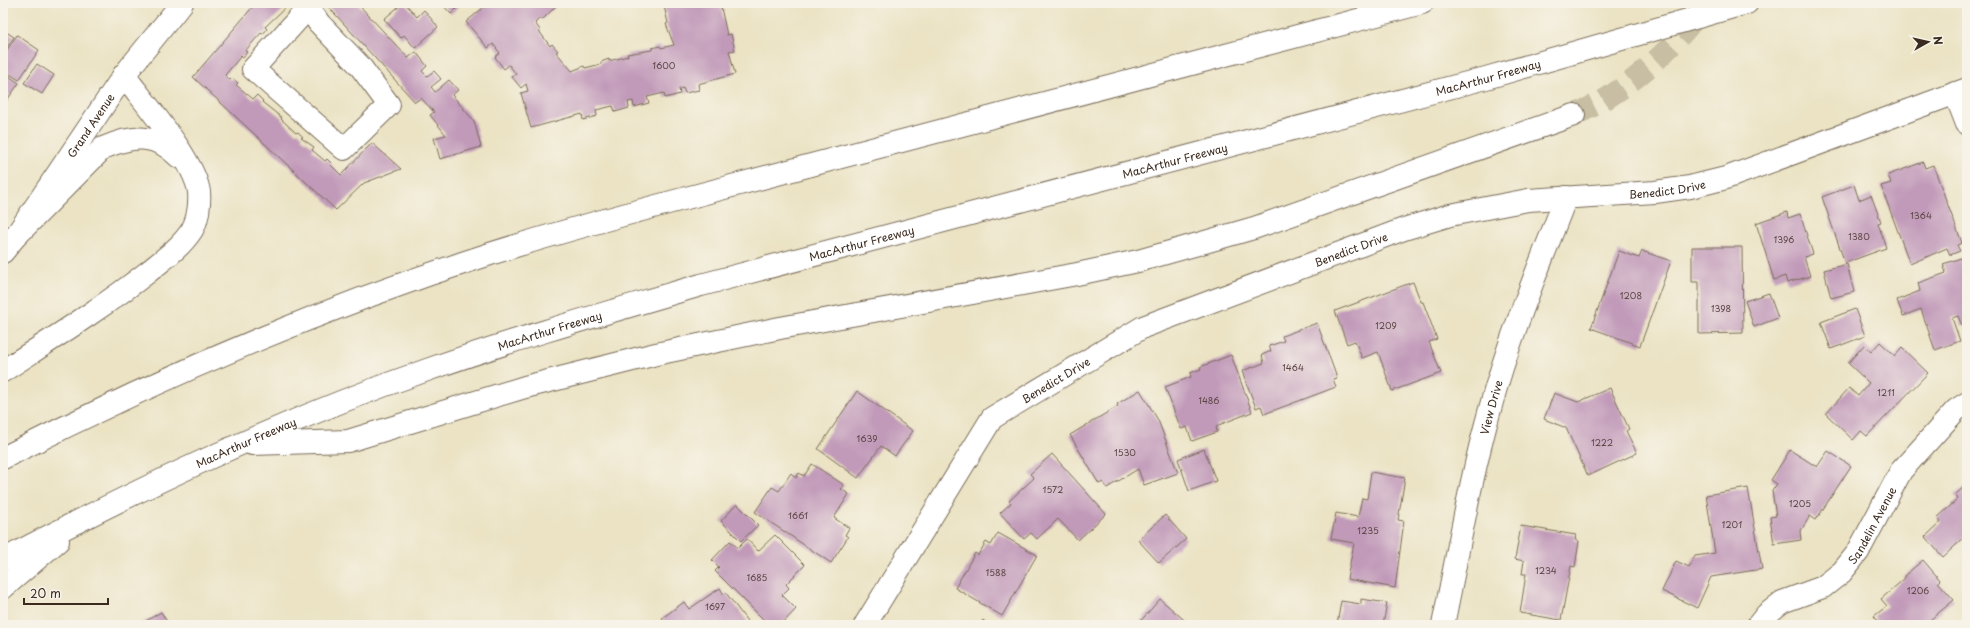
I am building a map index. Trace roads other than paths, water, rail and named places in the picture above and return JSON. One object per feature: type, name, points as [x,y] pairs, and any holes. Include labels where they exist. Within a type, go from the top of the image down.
[{"type":"main road","name":"Grand Avenue","points":[[9,244],[124,75],[182,3]]},
{"type":"main road","points":[[3,458],[131,396],[221,356],[334,310],[488,255],[580,227],[679,200],[1422,3]]},
{"type":"main road","name":"MacArthur Freeway","points":[[3,560],[86,516],[239,444],[340,402],[427,370],[608,312],[701,285],[1574,54],[1747,3]]},
{"type":"main road","points":[[307,5],[319,23],[360,66],[389,105],[344,149],[253,69],[307,5]]},
{"type":"main road","points":[[3,371],[135,282],[180,245],[192,229],[198,211],[199,192],[194,173],[182,154],[124,75]]},
{"type":"main road","points":[[1961,91],[1967,124]]},
{"type":"main road","name":"Benedict Drive","points":[[865,625],[992,418],[1150,324],[1404,229],[1487,207],[1528,200],[1655,192],[1690,187],[1726,178],[1961,91]]},
{"type":"main road","points":[[239,444],[348,441],[525,387],[656,354],[773,330],[1077,274],[1138,261],[1254,228],[1574,115]]},
{"type":"main road","points":[[9,244],[104,148],[121,140],[140,138],[159,142],[177,155],[194,173]]},
{"type":"main road","name":"View Drive","points":[[1443,625],[1479,448],[1490,407],[1504,360],[1566,197]]},
{"type":"main road","name":"Sandelin Avenue","points":[[1758,625],[1767,614],[1782,602],[1823,587],[1842,572],[1858,552],[1901,471],[1956,410],[1967,403]]},
{"type":"main road","points":[[3,588],[86,516]]},
{"type":"tunnel","points":[[1574,115],[1604,100],[1647,69],[1685,31],[1706,3]]}]
